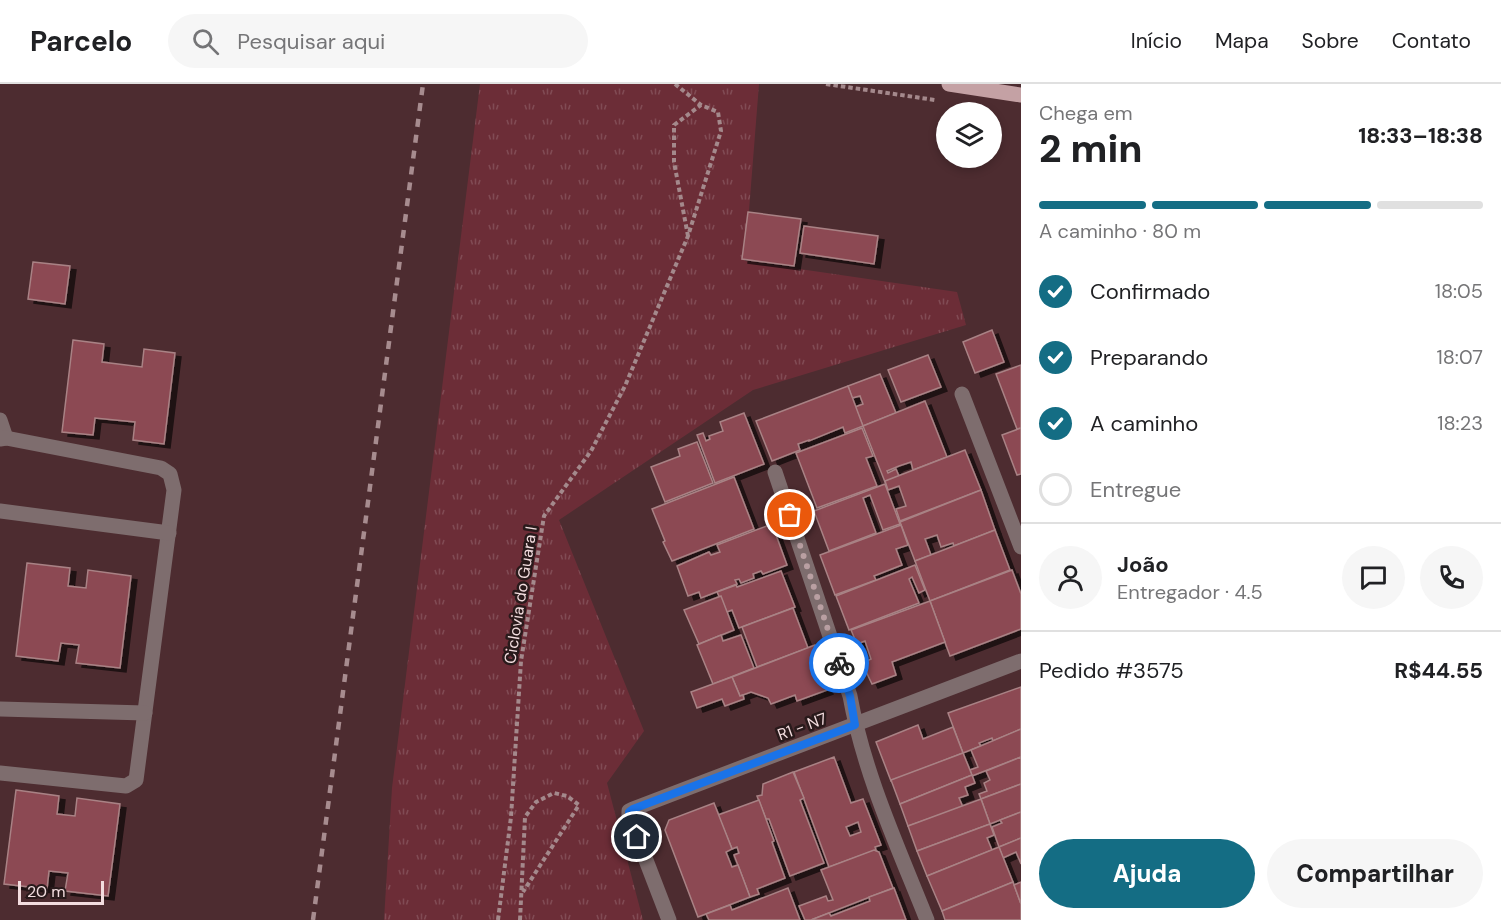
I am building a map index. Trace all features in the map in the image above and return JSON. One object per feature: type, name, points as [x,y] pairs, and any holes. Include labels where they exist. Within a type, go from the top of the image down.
[{"type":"main road","points":[[949,84],[1021,95]]},
{"type":"street","points":[[962,394],[1021,548]]},
{"type":"street","points":[[0,420],[3,439],[161,468],[170,474],[174,490],[138,773],[132,783],[126,786],[0,773]]},
{"type":"street","points":[[775,472],[850,696],[855,725],[870,775],[927,920]]},
{"type":"street","points":[[0,511],[169,533]]},
{"type":"street","name":"R1 - N7","points":[[669,920],[629,812],[1021,661]]},
{"type":"street","points":[[0,709],[145,713]]},
{"type":"path","points":[[675,84],[701,105],[674,125],[674,162],[688,236]]},
{"type":"path","points":[[826,84],[939,101]]},
{"type":"path","name":"Ciclovia do Guara I","points":[[498,920],[510,817],[520,661],[544,516],[591,451],[625,387],[688,236],[722,131],[718,112],[701,105]]},
{"type":"path","points":[[520,920],[525,817],[536,802],[554,793],[567,796],[579,805],[523,892]]},
{"type":"green space","points":[[480,84],[759,84],[745,261],[957,292],[966,325],[753,390],[559,520],[644,731],[607,783],[643,920],[384,920],[392,788]]},
{"type":"building","points":[[748,212],[801,219],[794,266],[742,259]]},
{"type":"building","points":[[804,226],[878,236],[874,264],[800,253]]},
{"type":"building","points":[[33,262],[70,266],[65,304],[28,299]]},
{"type":"building","points":[[992,330],[1004,362],[975,373],[963,342]]},
{"type":"building","points":[[73,340],[104,344],[102,362],[142,367],[144,349],[175,353],[164,444],[133,440],[135,422],[95,418],[93,435],[62,432]]},
{"type":"building","points":[[928,355],[941,387],[901,402],[888,370]]},
{"type":"building","points":[[1021,365],[1021,428],[1017,429],[996,374]]},
{"type":"building","points":[[880,374],[896,413],[863,426],[855,407],[863,404],[860,396],[852,398],[848,386]]},
{"type":"building","points":[[848,386],[863,426],[845,433],[843,427],[798,444],[800,450],[772,461],[756,421]]},
{"type":"building","points":[[925,401],[947,457],[913,470],[911,462],[899,466],[887,471],[888,473],[896,469],[899,476],[885,482],[863,426]]},
{"type":"building","points":[[744,413],[764,464],[715,483],[697,435],[703,433],[706,441],[710,439],[709,436],[723,431],[720,422]]},
{"type":"building","points":[[862,428],[873,456],[866,458],[877,486],[817,508],[796,453]]},
{"type":"building","points":[[1021,428],[1021,474],[1017,475],[1002,435]]},
{"type":"building","points":[[697,442],[713,483],[665,502],[651,467],[680,456],[678,449]]},
{"type":"building","points":[[965,450],[981,490],[900,521],[896,509],[906,506],[899,486],[888,490],[885,481]]},
{"type":"building","points":[[734,477],[754,529],[672,561],[652,509]]},
{"type":"building","points":[[885,484],[900,524],[883,530],[870,495],[863,498],[876,533],[829,551],[814,511]]},
{"type":"building","points":[[981,490],[995,530],[954,546],[953,543],[941,547],[937,535],[925,539],[931,555],[915,561],[900,522]]},
{"type":"building","points":[[772,524],[787,565],[763,574],[761,571],[753,574],[754,578],[741,583],[739,579],[735,580],[737,584],[701,598],[699,592],[688,596],[677,566],[709,552],[711,555],[720,552],[717,545]]},
{"type":"building","points":[[901,525],[908,545],[896,549],[902,565],[874,576],[876,580],[835,595],[820,555]]},
{"type":"building","points":[[995,530],[1010,570],[930,601],[915,561]]},
{"type":"building","points":[[27,563],[70,568],[68,586],[86,588],[88,570],[131,576],[120,668],[76,663],[79,645],[61,643],[58,661],[16,656]]},
{"type":"building","points":[[915,565],[925,590],[919,593],[912,577],[909,579],[919,603],[849,630],[836,596]]},
{"type":"building","points":[[1012,570],[1021,594],[1021,629],[950,656],[930,601]]},
{"type":"building","points":[[781,571],[795,607],[739,628],[732,610],[727,612],[717,592]]},
{"type":"building","points":[[721,596],[734,630],[699,644],[684,610]]},
{"type":"building","points":[[930,601],[945,642],[892,662],[896,675],[872,684],[862,663],[871,659],[865,641],[857,644],[851,630]]},
{"type":"building","points":[[793,608],[808,648],[757,667],[742,627]]},
{"type":"building","points":[[721,635],[723,641],[741,635],[754,668],[713,684],[697,645]]},
{"type":"building","points":[[815,645],[830,684],[825,686],[827,690],[797,701],[795,695],[771,704],[768,698],[751,692],[740,696],[732,677]]},
{"type":"building","points":[[732,677],[740,696],[743,695],[744,699],[725,706],[722,699],[697,708],[691,692]]},
{"type":"building","points":[[1021,687],[1021,729],[993,741],[992,738],[979,743],[981,746],[963,753],[948,713]]},
{"type":"building","points":[[918,725],[923,739],[953,727],[963,753],[891,781],[876,742]]},
{"type":"building","points":[[1021,729],[1021,757],[972,776],[970,770],[978,767],[971,750]]},
{"type":"building","points":[[963,753],[972,775],[900,804],[891,780]]},
{"type":"building","points":[[834,757],[851,803],[863,799],[881,845],[875,847],[876,850],[829,867],[794,772]],"holes":[[[858,822],[861,832],[850,836],[846,827]]]},
{"type":"building","points":[[1021,757],[1021,784],[981,799],[979,794],[987,791],[984,783],[990,780],[986,771]]},
{"type":"building","points":[[793,772],[804,798],[800,800],[824,863],[790,876],[769,819],[766,819],[757,796],[762,795],[763,784]]},
{"type":"building","points":[[972,775],[975,783],[965,787],[968,795],[959,798],[963,807],[908,826],[900,804]]},
{"type":"building","points":[[1021,784],[1021,812],[990,824],[981,799]]},
{"type":"building","points":[[16,790],[59,796],[57,814],[75,816],[77,798],[120,804],[108,896],[65,891],[68,873],[49,871],[47,889],[4,884]]},
{"type":"building","points":[[981,799],[990,824],[917,851],[908,826]]},
{"type":"building","points":[[759,800],[785,878],[757,889],[759,894],[750,897],[734,855],[739,853],[737,847],[732,849],[718,815]]},
{"type":"building","points":[[714,803],[732,849],[726,852],[732,867],[738,865],[750,897],[698,917],[665,830],[669,820]]},
{"type":"building","points":[[1021,812],[1021,838],[999,847],[992,827],[1002,823],[1000,820]]},
{"type":"building","points":[[990,824],[994,835],[987,838],[992,850],[927,876],[917,851]]},
{"type":"building","points":[[1021,838],[1021,864],[1016,852],[1003,858],[999,847]]},
{"type":"building","points":[[999,847],[1013,882],[942,911],[927,876]]},
{"type":"building","points":[[874,850],[879,852],[893,888],[811,920],[805,920],[799,906],[826,896],[828,901],[833,900],[821,870]]},
{"type":"building","points":[[1013,882],[1021,904],[1021,920],[945,920],[942,911]]},
{"type":"building","points":[[1021,882],[1021,904],[1014,885]]},
{"type":"building","points":[[788,888],[800,920],[709,920],[706,914],[730,905],[732,910]]},
{"type":"building","points":[[894,888],[906,920],[811,920],[829,913],[831,916],[870,901],[869,897]]},
{"type":"railway","points":[[313,920],[423,84]]},
{"type":"way so far","points":[[790,515],[839,663]]},
{"type":"route","points":[[637,837],[629,816],[629,812],[633,809],[855,725],[850,696],[839,663]]}]
